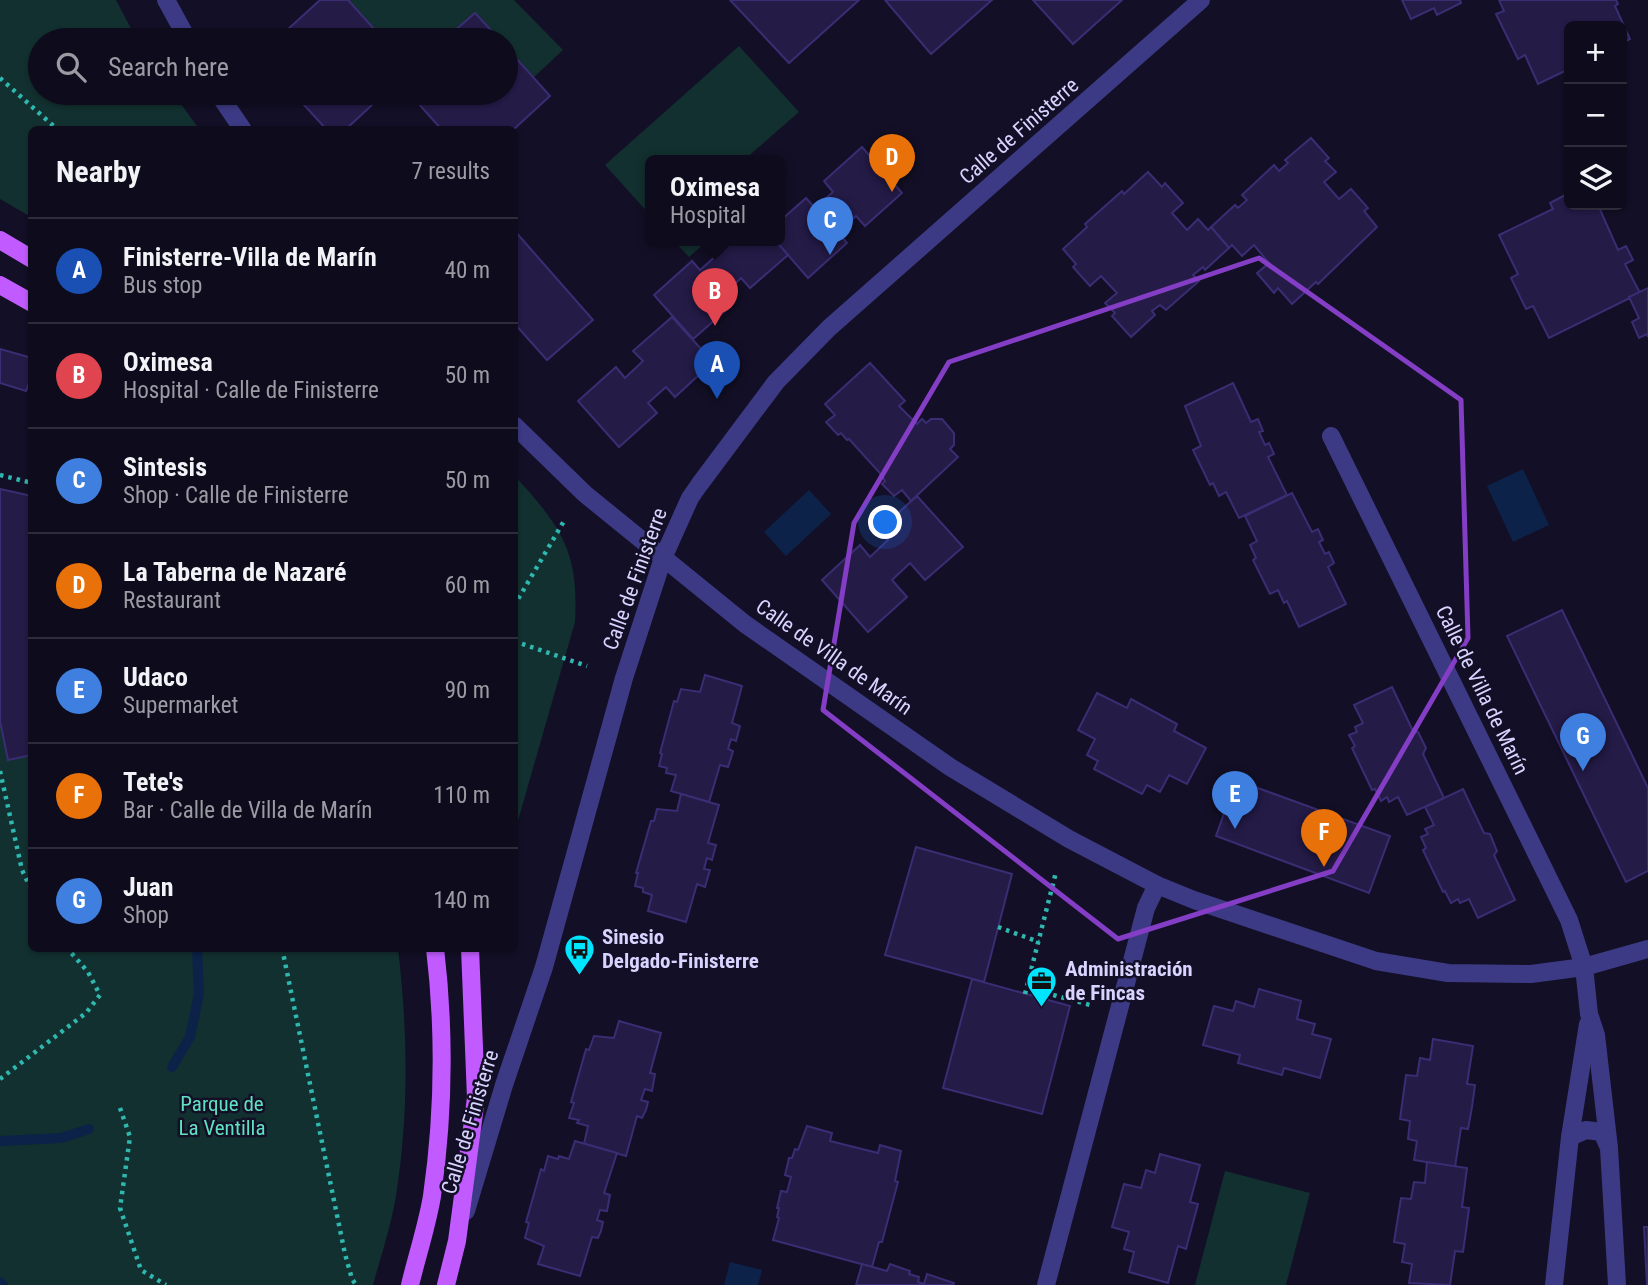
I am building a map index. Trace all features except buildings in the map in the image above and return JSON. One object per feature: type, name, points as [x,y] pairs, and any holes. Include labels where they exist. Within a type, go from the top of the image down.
[{"type":"main road","points":[[0,240],[28,257]]},
{"type":"main road","points":[[0,285],[16,298]]},
{"type":"main road","points":[[410,1285],[432,1199],[443,1102],[440,988],[436,952]]},
{"type":"main road","points":[[446,1285],[457,1241],[476,1098],[470,952]]},
{"type":"street","points":[[166,0],[181,28]]},
{"type":"street","name":"Calle de Finisterre","points":[[457,1241],[504,1085],[544,967],[624,678],[663,558],[690,498],[776,382],[829,328],[1201,0]]},
{"type":"street","points":[[226,105],[240,126]]},
{"type":"street","name":"Calle de Villa de Marín","points":[[518,429],[585,494],[745,624],[950,767],[1069,839],[1157,885],[1376,961],[1436,972],[1474,975],[1531,974],[1584,967],[1648,949]]},
{"type":"street","name":"Calle de Villa de Marín","points":[[1331,436],[1569,920],[1584,967],[1590,1014],[1596,1035],[1609,1148],[1617,1285]]},
{"type":"street","points":[[1046,1285],[1146,908],[1157,885]]},
{"type":"street","name":"Calle de Villa de Marín","points":[[1554,1285],[1570,1137],[1590,1014]]},
{"type":"street","points":[[1570,1137],[1586,1130],[1602,1132],[1609,1148]]},
{"type":"path","points":[[0,78],[28,103]]},
{"type":"path","points":[[30,105],[54,126]]},
{"type":"path","points":[[0,475],[28,482]]},
{"type":"path","points":[[518,599],[564,521]]},
{"type":"path","points":[[518,642],[587,666]]},
{"type":"path","points":[[0,771],[2,791],[22,870],[28,883]]},
{"type":"path","points":[[1026,993],[1056,872]]},
{"type":"path","points":[[998,927],[1039,942]]},
{"type":"path","points":[[0,1079],[86,1013],[100,995],[88,972],[70,952]]},
{"type":"path","points":[[283,952],[345,1254],[356,1285]]},
{"type":"path","points":[[1040,998],[1042,992],[1090,1005]]},
{"type":"path","points":[[120,1108],[130,1137],[120,1208],[141,1270],[166,1285]]},
{"type":"highlighted area","points":[[1259,258],[1461,400],[1468,638],[1333,871],[1118,939],[823,710],[854,523],[949,362]]},
{"type":"green space","points":[[0,0],[116,0],[131,28],[28,28],[28,105],[182,105],[197,126],[28,126],[28,215],[0,199]]},
{"type":"green space","points":[[348,0],[514,0],[563,50],[533,78],[518,61],[518,28],[489,28],[475,13],[458,28],[373,28]]},
{"type":"green space","points":[[739,46],[799,112],[750,155],[645,155],[645,209],[605,165]]},
{"type":"green space","points":[[679,246],[701,246],[689,257]]},
{"type":"green space","points":[[518,480],[544,510],[564,542],[574,576],[575,622],[518,821]]},
{"type":"green space","name":"Parque de La Ventilla","points":[[0,721],[8,760],[28,756],[28,952],[398,952],[406,1072],[403,1134],[394,1207],[373,1285],[0,1285]]},
{"type":"green space","points":[[1225,1171],[1310,1193],[1286,1285],[1195,1285]]},
{"type":"water","points":[[1523,469],[1549,525],[1513,542],[1487,486]]},
{"type":"water","points":[[809,490],[831,514],[786,556],[764,532]]},
{"type":"water","points":[[730,1262],[762,1270],[758,1285],[724,1285]]},
{"type":"waterway","points":[[172,1067],[190,1037],[199,994],[197,952]]},
{"type":"waterway","points":[[0,1141],[61,1138],[89,1129]]},
{"type":"waterway","points":[[0,1282],[3,1285]]},
{"type":"place","name":"La Taberna de Nazaré","points":[[892,192]]},
{"type":"place","name":"Sintesis","points":[[830,255]]},
{"type":"place","name":"Oximesa","points":[[715,326]]},
{"type":"place","name":"Finisterre-Villa de Marín","points":[[717,399]]},
{"type":"place","name":"Juan","points":[[1583,771]]},
{"type":"place","name":"Udaco","points":[[1235,829]]},
{"type":"place","name":"Tete's","points":[[1324,867]]},
{"type":"place","name":"Sinesio Delgado-Finisterre","points":[[579,976]]},
{"type":"place","name":"Administración de Fincas","points":[[1042,1008]]}]
